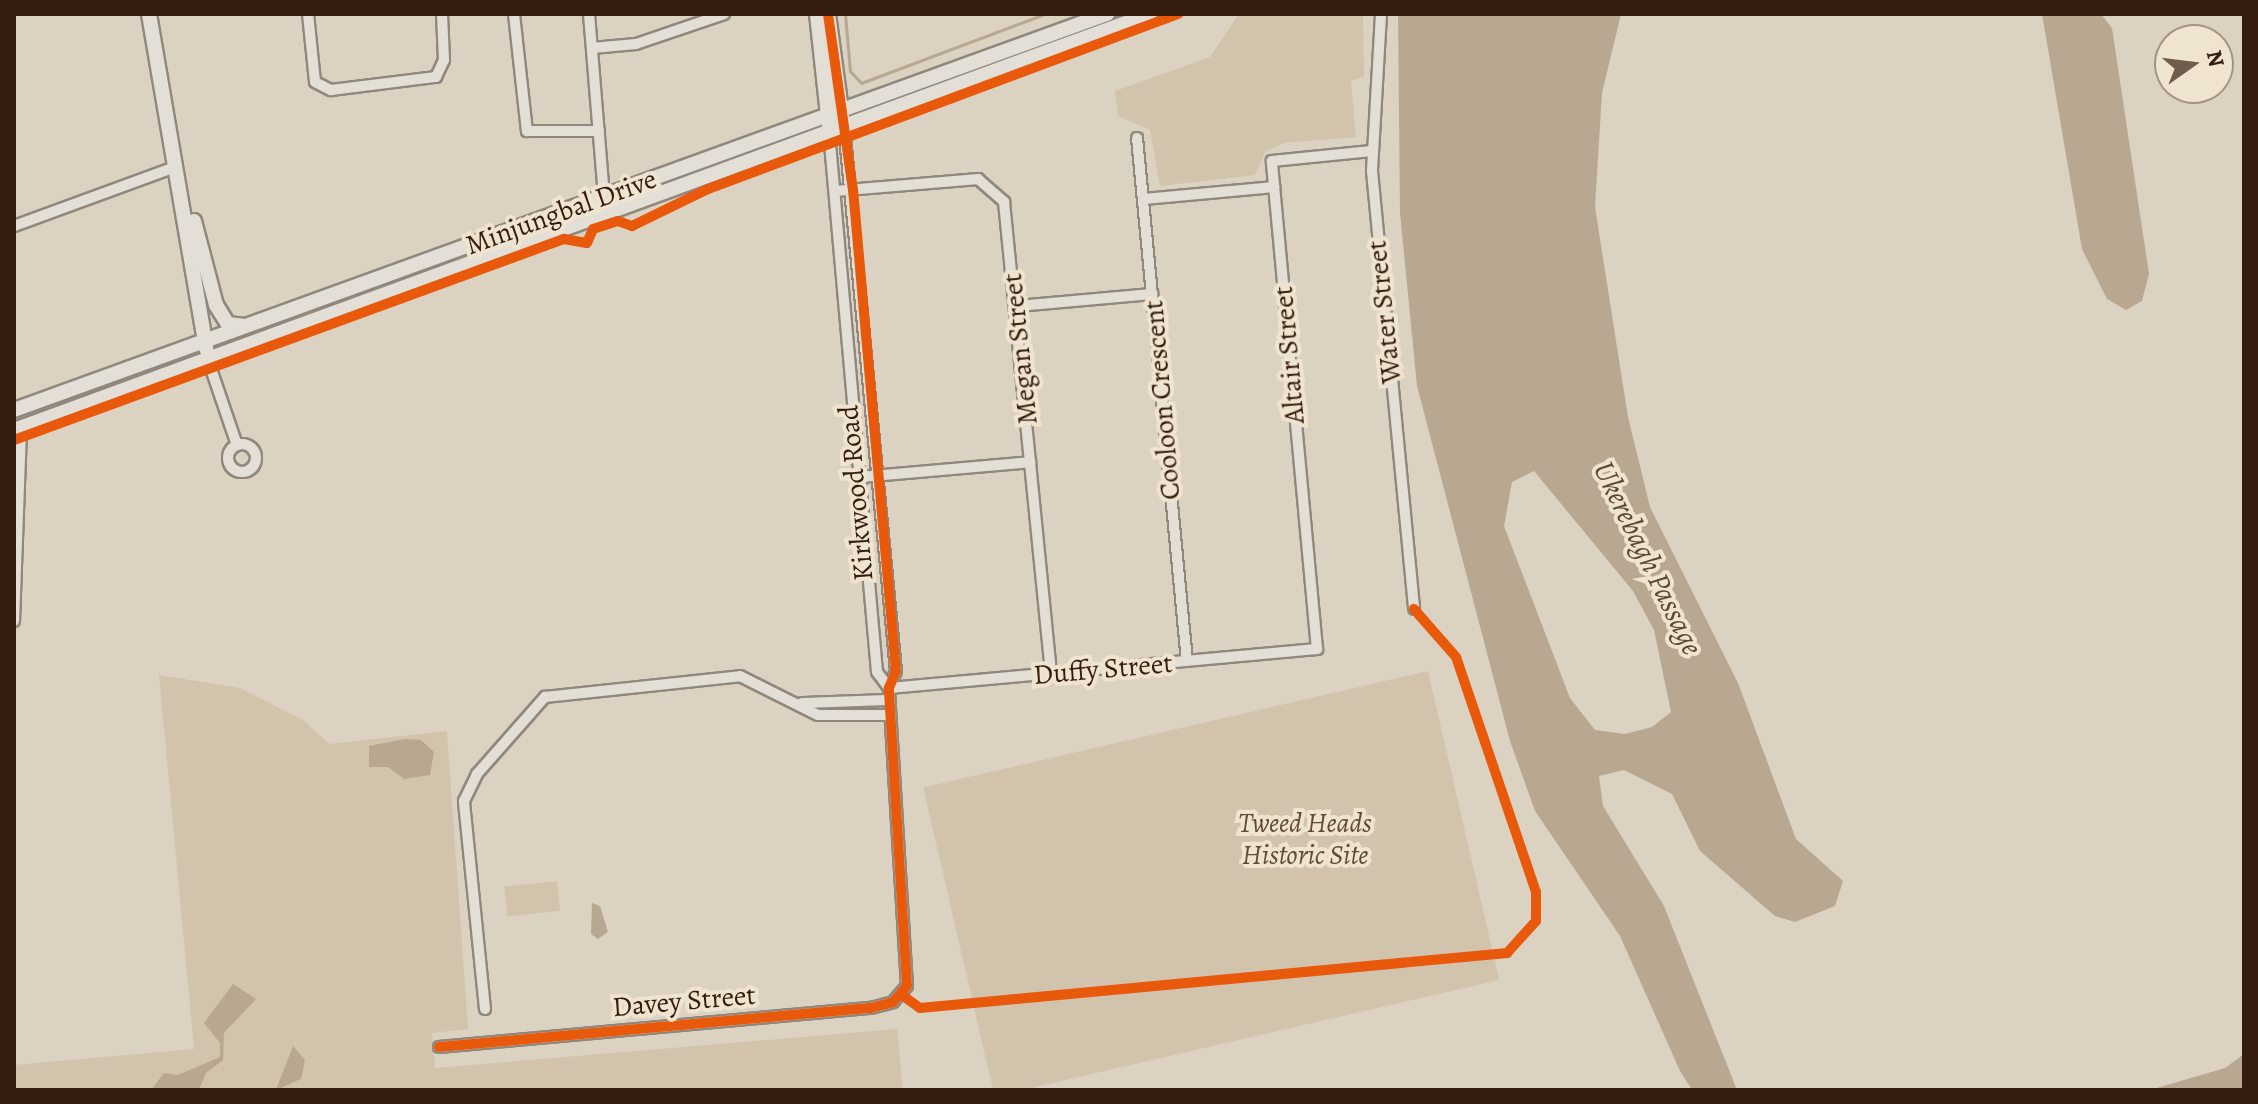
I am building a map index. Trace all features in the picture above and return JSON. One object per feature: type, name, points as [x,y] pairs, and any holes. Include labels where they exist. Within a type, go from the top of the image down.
[{"type":"main road","points":[[149,14],[208,360]]},
{"type":"main road","name":"Kirkwood Road","points":[[817,14],[834,114],[844,126]]},
{"type":"main road","name":"Kirkwood Road","points":[[828,14],[834,114],[829,132]]},
{"type":"main road","name":"Minjungbal Drive","points":[[14,410],[1107,14]]},
{"type":"main road","name":"Minjungbal Drive","points":[[17,428],[1150,14]]},
{"type":"main road","points":[[176,171],[216,305],[228,324],[246,326]]},
{"type":"main road","points":[[604,196],[604,216]]},
{"type":"street","points":[[308,14],[315,82],[331,90],[436,77],[444,60],[442,14]]},
{"type":"street","points":[[514,14],[527,131],[599,131]]},
{"type":"street","points":[[589,14],[604,196]]},
{"type":"street","points":[[592,48],[636,44],[724,14]]},
{"type":"street","name":"Water Street","points":[[1381,14],[1372,151],[1414,609]]},
{"type":"street","name":"Kirkwood Road","points":[[844,126],[853,190],[896,671],[889,688],[889,700],[909,967]]},
{"type":"street","name":"Kirkwood Road","points":[[829,132],[877,672],[889,688]]},
{"type":"street","name":"Cooloon Crescent","points":[[1137,138],[1187,661]]},
{"type":"street","name":"Altair Street","points":[[1317,649],[1272,161],[1372,151]]},
{"type":"street","points":[[14,226],[176,171]]},
{"type":"street","name":"Megan Street","points":[[835,191],[978,179],[991,184],[1004,202],[1017,306],[1051,675]]},
{"type":"street","points":[[1144,199],[1274,187]]},
{"type":"street","points":[[1017,306],[1152,294]]},
{"type":"street","points":[[208,360],[237,445]]},
{"type":"street","points":[[14,621],[17,428]]},
{"type":"street","points":[[860,477],[1030,462]]},
{"type":"street","name":"Duffy Street","points":[[889,688],[1317,649]]},
{"type":"street","points":[[485,1009],[464,801],[477,774],[530,710],[558,691],[740,676],[834,718],[890,715]]},
{"type":"street","points":[[801,703],[889,700]]},
{"type":"street","name":"Davey Street","points":[[439,1047],[871,1008],[902,995],[909,967]]},
{"type":"green space","points":[[1239,14],[1363,14],[1364,76],[1351,81],[1356,137],[1283,143],[1265,152],[1255,175],[1160,186],[1150,130],[1118,116],[1115,91],[1210,57]]},
{"type":"green space","name":"Tweed Heads Historic Site","points":[[1428,671],[1499,980],[1022,1090],[993,1090],[923,788]]},
{"type":"green space","points":[[159,675],[240,688],[303,720],[329,744],[447,731],[468,1029],[432,1033],[435,1068],[897,1029],[903,1090],[16,1090],[14,1065],[194,1049]]},
{"type":"green space","points":[[557,881],[560,911],[507,916],[504,887]]},
{"type":"water","name":"Ukerebagh Passage","points":[[1398,14],[1621,14],[1602,93],[1595,207],[1628,417],[1650,507],[1738,683],[1796,839],[1843,881],[1835,906],[1795,922],[1775,916],[1700,851],[1672,794],[1624,770],[1599,776],[1603,806],[1664,906],[1737,1090],[1692,1090],[1680,1071],[1620,936],[1535,811],[1510,741],[1417,386],[1400,213]],"holes":[[[1534,471],[1633,591],[1654,630],[1671,712],[1652,727],[1625,734],[1595,730],[1570,698],[1504,526],[1512,482]]]},
{"type":"water","points":[[2042,14],[2101,14],[2112,28],[2149,274],[2142,301],[2126,310],[2107,299],[2082,249]]},
{"type":"water","points":[[405,739],[421,740],[434,752],[430,775],[404,779],[388,767],[369,767],[369,746]]},
{"type":"water","points":[[592,903],[600,906],[608,932],[598,939],[591,934]]},
{"type":"water","points":[[233,984],[256,999],[224,1033],[223,1060],[206,1073],[199,1090],[151,1090],[164,1073],[178,1075],[220,1057],[220,1043],[204,1023]]},
{"type":"water","points":[[293,1046],[305,1060],[301,1079],[276,1090]]},
{"type":"water","points":[[2244,1054],[2244,1090],[2150,1090],[2225,1068]]},
{"type":"waterway","points":[[845,14],[850,71],[861,83],[1045,14]]},
{"type":"cycle path","points":[[439,1047],[871,1008],[893,1002],[907,986],[889,688],[896,671],[853,190],[828,14]]},
{"type":"cycle path","points":[[14,440],[564,239],[587,243],[593,229],[618,221],[632,226],[708,189],[1178,14]]},
{"type":"cycle path","points":[[902,995],[920,1008],[1507,953],[1536,921],[1536,892],[1456,657],[1414,609]]}]
